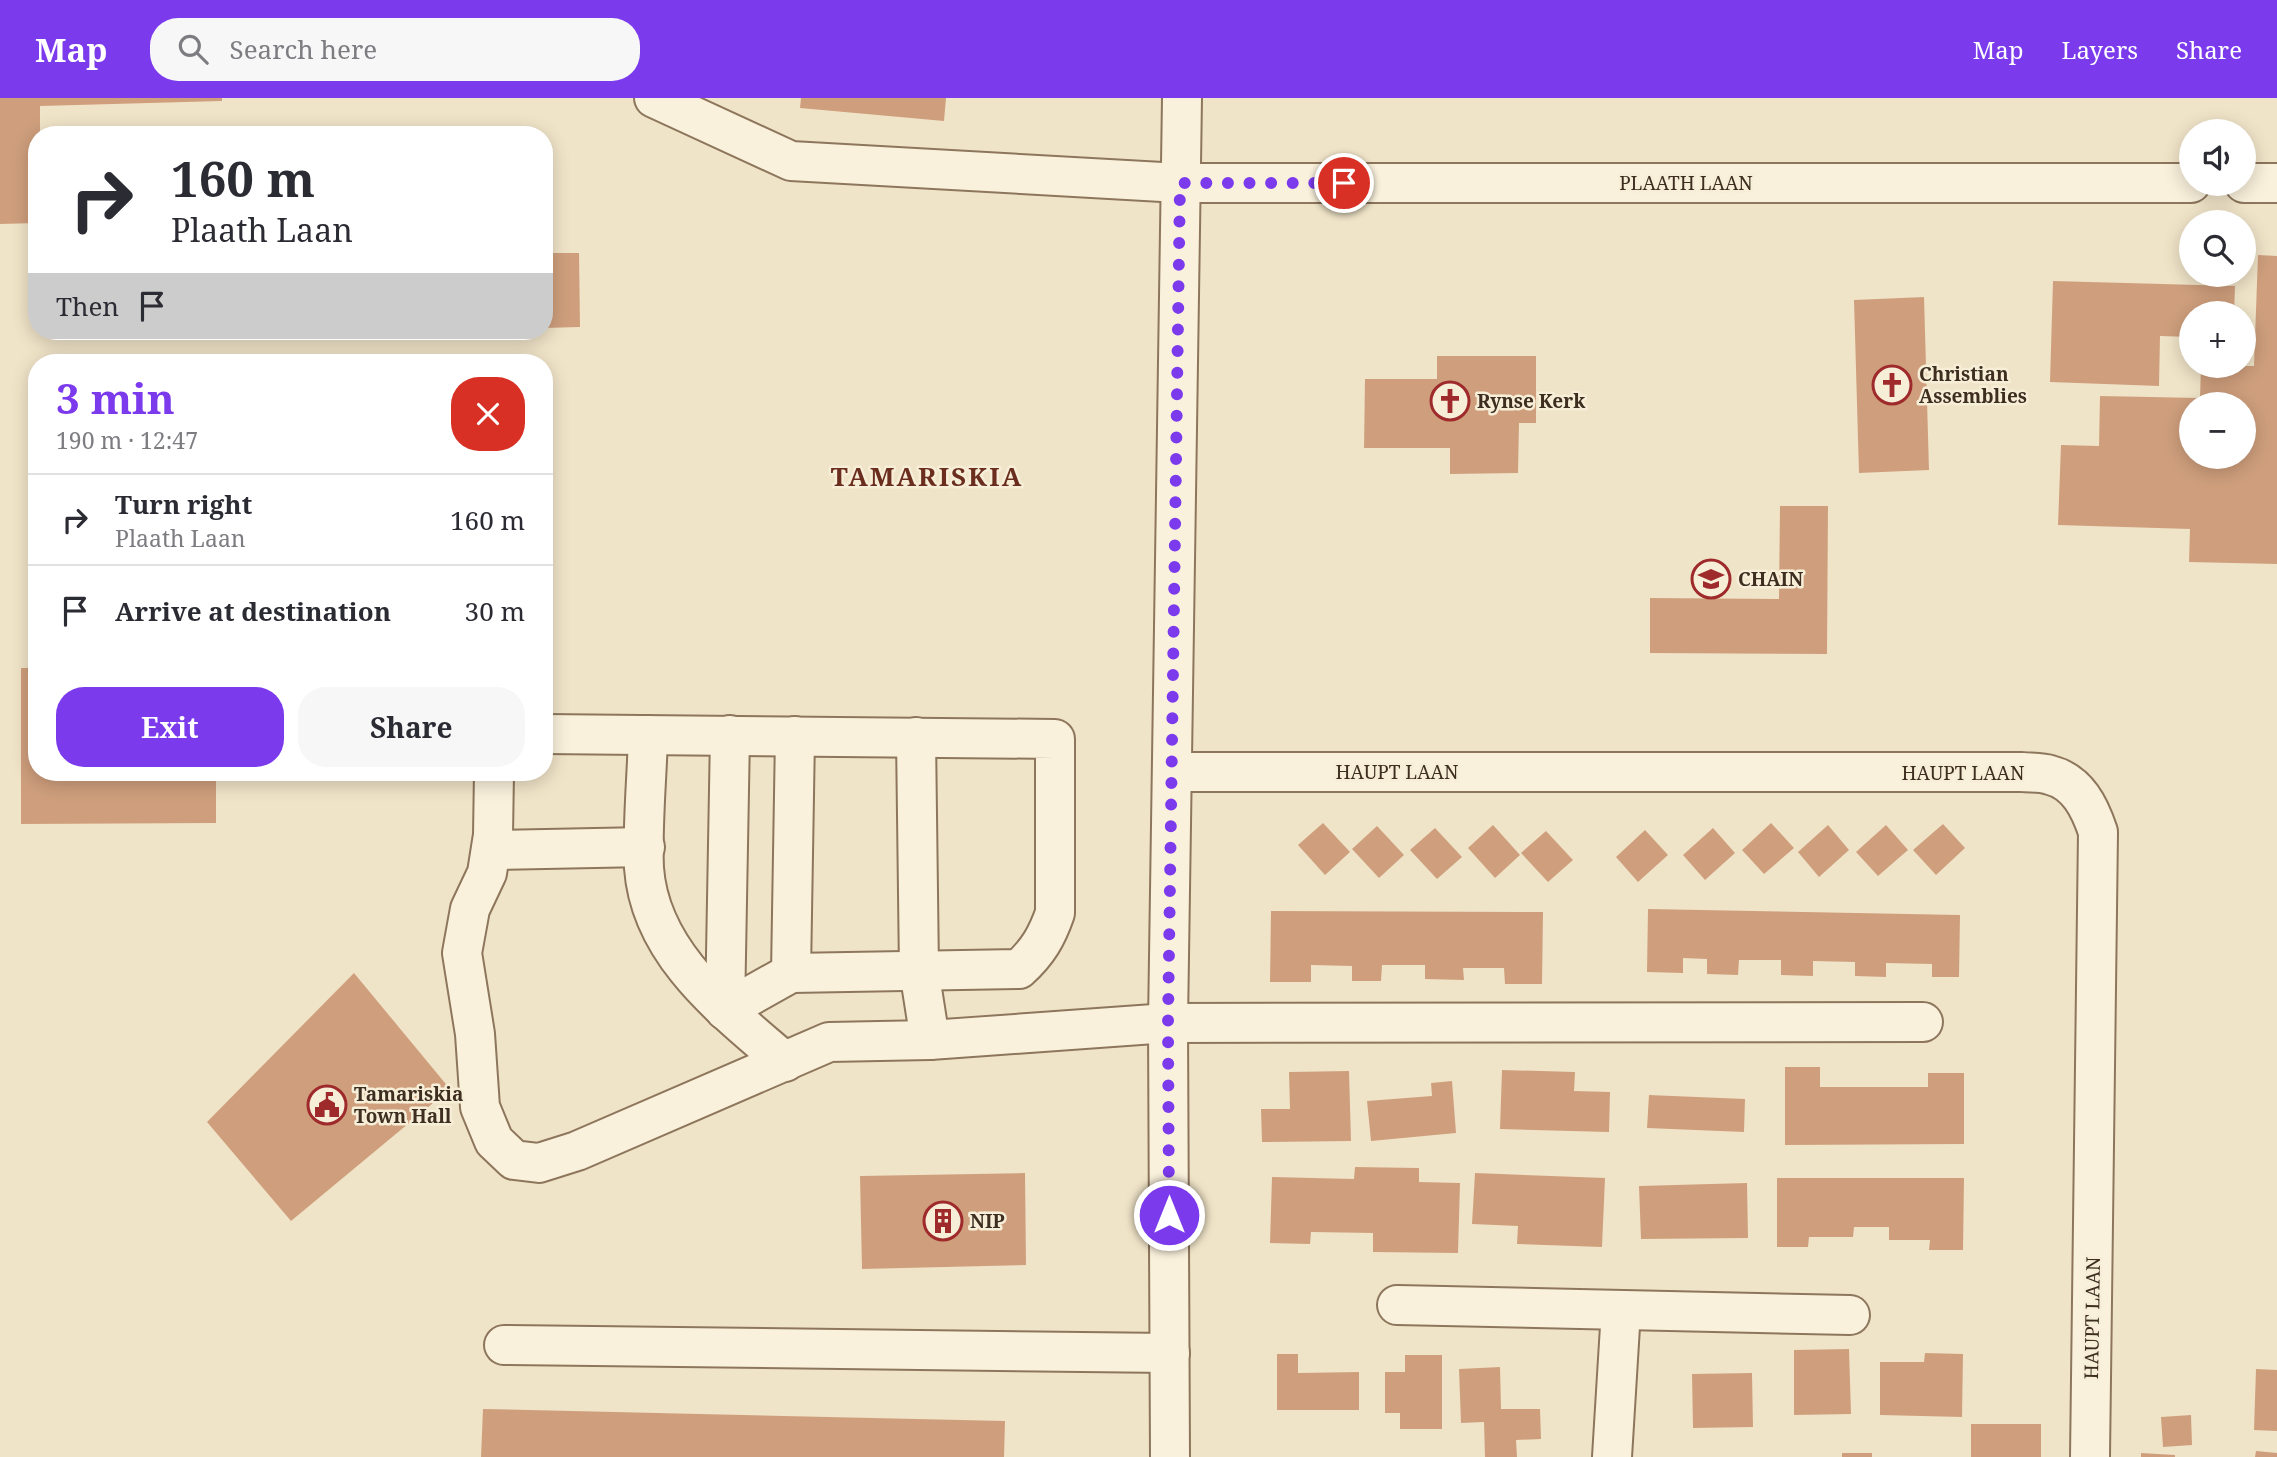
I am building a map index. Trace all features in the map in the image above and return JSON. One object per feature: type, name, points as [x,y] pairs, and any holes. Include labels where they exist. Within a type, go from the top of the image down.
[{"type":"street","name":"PLAATH LAAN","points":[[654,98],[791,161],[1180,183],[2179,183]]},
{"type":"street","points":[[1170,1457],[1168,1023],[1182,98]]},
{"type":"street","points":[[2256,183],[2277,184]]},
{"type":"street","points":[[553,734],[1055,739],[1055,913],[1047,936],[1034,956],[1019,969],[791,973],[725,1010]]},
{"type":"street","points":[[648,735],[644,870],[655,918],[679,960],[725,1010],[785,1062]]},
{"type":"street","points":[[725,1010],[730,735]]},
{"type":"street","points":[[791,973],[795,736]]},
{"type":"street","points":[[916,737],[919,970],[930,1040]]},
{"type":"street","name":"HAUPT LAAN","points":[[1173,772],[2022,772],[2052,775],[2074,788],[2090,808],[2098,832],[2090,1457]]},
{"type":"street","points":[[494,781],[494,835],[487,873],[470,909],[463,953],[475,1034],[480,1107],[494,1141],[513,1160],[539,1163],[577,1150],[829,1042],[930,1040],[1168,1023],[1923,1022]]},
{"type":"street","points":[[491,850],[645,847]]},
{"type":"street","points":[[1397,1305],[1850,1315]]},
{"type":"street","points":[[1612,1457],[1621,1310]]},
{"type":"street","points":[[504,1345],[1170,1353]]},
{"type":"building","points":[[0,98],[222,98],[222,101],[40,106],[40,126],[28,126],[28,223],[0,224]]},
{"type":"building","points":[[801,98],[946,98],[944,121],[800,108]]},
{"type":"building","points":[[553,253],[579,253],[580,327],[553,328]]},
{"type":"building","points":[[2258,255],[2277,256],[2277,564],[2189,562],[2190,529],[2058,525],[2061,445],[2099,446],[2100,396],[2179,398],[2179,469],[2256,469],[2256,392],[2200,392],[2201,378],[2256,378]]},
{"type":"building","points":[[2053,281],[2235,287],[2234,301],[2179,301],[2179,337],[2160,336],[2159,386],[2050,382]]},
{"type":"building","name":"Christian Assemblies","points":[[1924,297],[1929,470],[1859,473],[1854,300]]},
{"type":"building","name":"Rynse Kerk","points":[[1437,356],[1536,356],[1536,423],[1519,423],[1518,473],[1450,474],[1450,448],[1364,448],[1365,379],[1437,379]]},
{"type":"building","points":[[1780,506],[1828,506],[1827,654],[1650,653],[1650,598],[1779,599]]},
{"type":"building","points":[[21,668],[28,668],[28,781],[216,781],[216,823],[21,824]]},
{"type":"building","points":[[1323,823],[1350,852],[1325,875],[1298,845]]},
{"type":"building","points":[[1771,823],[1794,848],[1764,874],[1742,850]]},
{"type":"building","points":[[1943,824],[1965,848],[1936,875],[1913,850]]},
{"type":"building","points":[[1493,825],[1520,855],[1495,878],[1468,848]]},
{"type":"building","points":[[1828,825],[1849,850],[1819,877],[1798,852]]},
{"type":"building","points":[[1886,825],[1908,850],[1878,876],[1856,852]]},
{"type":"building","points":[[1377,826],[1404,855],[1379,878],[1352,849]]},
{"type":"building","points":[[1435,828],[1462,857],[1437,879],[1410,850]]},
{"type":"building","points":[[1713,828],[1735,853],[1705,880],[1683,855]]},
{"type":"building","points":[[1645,830],[1668,855],[1638,882],[1616,857]]},
{"type":"building","points":[[1546,831],[1573,860],[1548,882],[1521,853]]},
{"type":"building","points":[[1648,909],[1960,915],[1959,977],[1932,977],[1932,964],[1886,963],[1886,977],[1855,976],[1855,962],[1813,961],[1813,976],[1781,975],[1781,960],[1739,960],[1738,975],[1707,974],[1707,959],[1683,958],[1683,973],[1647,972]]},
{"type":"building","points":[[1271,911],[1543,912],[1542,984],[1505,984],[1504,968],[1463,968],[1464,980],[1425,979],[1425,965],[1382,965],[1381,981],[1352,981],[1352,966],[1311,965],[1311,982],[1270,982]]},
{"type":"building","name":"Tamariskia Town Hall","points":[[354,973],[450,1089],[291,1221],[207,1122]]},
{"type":"building","points":[[1785,1067],[1820,1067],[1820,1087],[1928,1087],[1928,1073],[1964,1073],[1964,1144],[1785,1145]]},
{"type":"building","points":[[1502,1070],[1575,1072],[1574,1091],[1610,1092],[1609,1132],[1500,1129]]},
{"type":"building","points":[[1349,1071],[1351,1141],[1262,1142],[1261,1109],[1290,1109],[1289,1072]]},
{"type":"building","points":[[1452,1081],[1456,1133],[1371,1141],[1367,1101],[1432,1096],[1431,1083]]},
{"type":"building","points":[[1649,1095],[1745,1099],[1744,1132],[1647,1128]]},
{"type":"building","points":[[1355,1167],[1419,1168],[1419,1182],[1460,1183],[1458,1253],[1373,1252],[1373,1233],[1311,1232],[1310,1244],[1270,1243],[1272,1177],[1354,1179]]},
{"type":"building","name":"NIP","points":[[1025,1173],[1026,1265],[862,1269],[860,1176]]},
{"type":"building","points":[[1475,1173],[1605,1178],[1602,1247],[1517,1244],[1518,1226],[1472,1224]]},
{"type":"building","points":[[1777,1178],[1964,1178],[1963,1250],[1929,1250],[1930,1240],[1889,1240],[1889,1227],[1854,1227],[1853,1237],[1809,1237],[1808,1247],[1777,1247]]},
{"type":"building","points":[[1747,1183],[1748,1238],[1641,1239],[1639,1186]]},
{"type":"building","points":[[1849,1349],[1851,1414],[1794,1415],[1794,1350]]},
{"type":"building","points":[[1925,1353],[1963,1354],[1962,1417],[1880,1415],[1880,1362],[1924,1362]]},
{"type":"building","points":[[1277,1354],[1298,1354],[1298,1373],[1359,1372],[1359,1410],[1277,1410]]},
{"type":"building","points":[[1405,1355],[1442,1355],[1442,1429],[1400,1429],[1400,1413],[1385,1413],[1385,1372],[1405,1372]]},
{"type":"building","points":[[1500,1367],[1501,1409],[1540,1409],[1541,1439],[1516,1440],[1517,1457],[1485,1457],[1484,1422],[1461,1423],[1459,1369]]},
{"type":"building","points":[[2256,1369],[2277,1370],[2277,1431],[2254,1430]]},
{"type":"building","points":[[1752,1373],[1753,1427],[1693,1428],[1692,1374]]},
{"type":"building","points":[[483,1409],[1005,1421],[1004,1457],[481,1457]]},
{"type":"building","points":[[2191,1415],[2192,1445],[2163,1447],[2161,1417]]},
{"type":"building","points":[[1971,1424],[2041,1424],[2041,1457],[1971,1457]]},
{"type":"building","points":[[2256,1451],[2277,1453],[2277,1457],[2255,1457]]},
{"type":"building","points":[[1842,1453],[1872,1453],[1872,1457],[1842,1457]]},
{"type":"building","points":[[2141,1453],[2175,1455],[2175,1457],[2141,1457]]},
{"type":"place","name":"Christian Assemblies","points":[[1892,385]]},
{"type":"place","name":"Rynse Kerk","points":[[1450,401]]},
{"type":"place","name":"CHAIN","points":[[1711,579]]},
{"type":"place","name":"Tamariskia Town Hall","points":[[327,1105]]},
{"type":"place","name":"NIP","points":[[943,1221]]},
{"type":"district","name":"TAMARISKIA","points":[[927,476]]},
{"type":"route","points":[[1169,1215],[1168,1023],[1180,183],[1344,183]]}]
